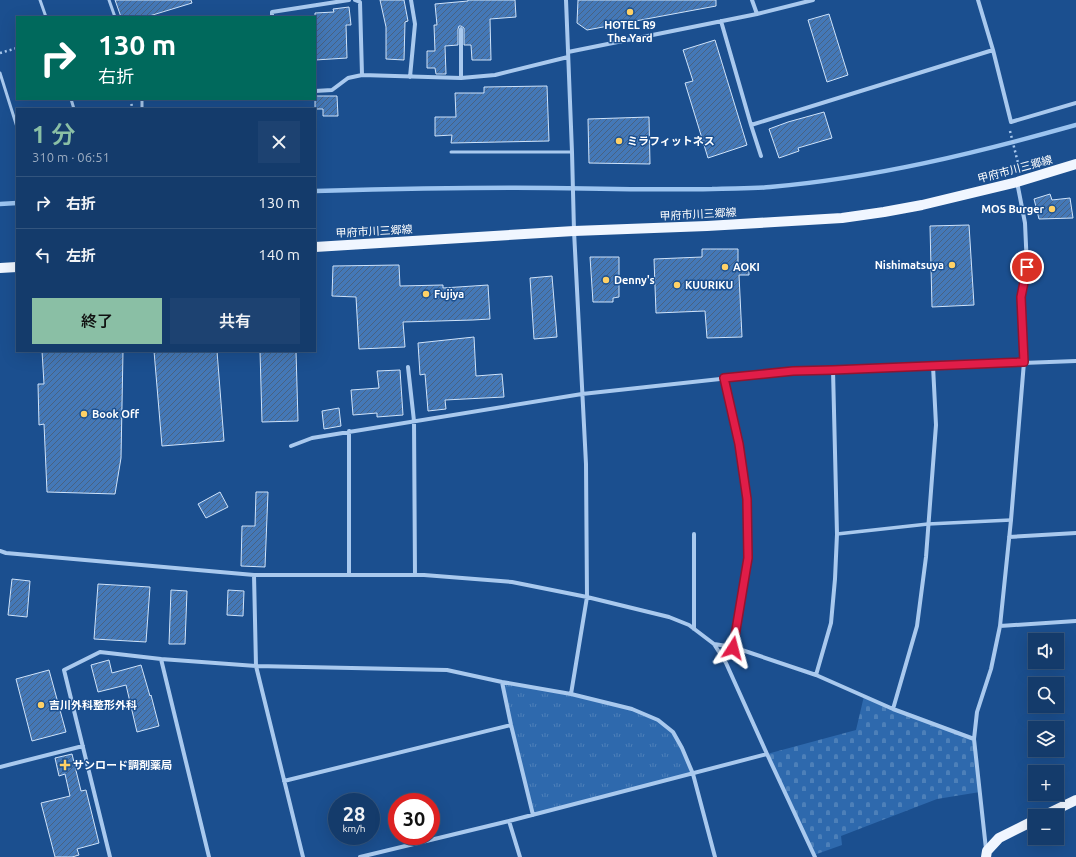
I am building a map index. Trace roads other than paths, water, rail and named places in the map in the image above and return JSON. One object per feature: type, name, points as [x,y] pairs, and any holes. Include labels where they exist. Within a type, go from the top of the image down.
[{"type":"main road","name":"甲府市川三郷線","points":[[316,247],[574,231],[707,226],[842,218],[922,205],[1017,182],[1076,164]]},
{"type":"main road","points":[[0,268],[16,267]]},
{"type":"main road","points":[[1057,809],[1076,800]]},
{"type":"main road","points":[[986,854],[999,838],[1028,824]]},
{"type":"street","points":[[272,16],[272,12],[349,0]]},
{"type":"street","points":[[354,0],[360,2],[362,75]]},
{"type":"street","points":[[410,77],[415,24],[411,0]]},
{"type":"street","points":[[566,0],[574,231],[586,464],[587,597],[571,694]]},
{"type":"street","points":[[752,0],[757,14]]},
{"type":"street","points":[[568,52],[757,14],[813,0]]},
{"type":"street","points":[[978,0],[993,50],[1011,122],[1076,103]]},
{"type":"street","points":[[722,21],[751,126],[761,156]]},
{"type":"street","points":[[461,29],[461,78]]},
{"type":"street","points":[[751,126],[993,50]]},
{"type":"street","points":[[316,91],[332,90],[348,78],[362,75],[461,78],[495,75],[568,57]]},
{"type":"street","points":[[986,854],[974,739],[977,712],[991,669],[1000,626],[1011,520],[1024,362],[1021,297],[1027,267],[1025,223],[1017,182]]},
{"type":"street","points":[[291,446],[312,438],[349,431],[582,394],[724,378],[793,371],[1076,360]]},
{"type":"street","points":[[893,709],[917,626],[926,557],[936,425],[933,366]]},
{"type":"street","points":[[408,367],[414,421],[415,575]]},
{"type":"street","points":[[816,675],[831,623],[835,579],[837,534],[833,370]]},
{"type":"street","points":[[724,378],[739,444],[747,499],[748,558],[733,648]]},
{"type":"street","points":[[349,431],[349,575]]},
{"type":"street","points":[[837,534],[928,524],[1011,520]]},
{"type":"street","points":[[1009,537],[1076,533]]},
{"type":"street","points":[[694,534],[694,629]]},
{"type":"street","points":[[0,551],[6,553],[254,575],[415,575],[512,582],[587,597],[669,617],[689,625],[714,644],[726,663],[815,857]]},
{"type":"street","points":[[254,575],[256,666],[303,857]]},
{"type":"street","points":[[1000,626],[1076,622]]},
{"type":"street","points":[[714,644],[733,648],[816,675],[893,709],[974,739]]},
{"type":"street","points":[[110,857],[64,670],[100,652],[161,659],[256,666],[447,670],[502,682],[571,694],[632,709],[658,720],[673,732],[682,748],[693,774],[715,857]]},
{"type":"street","points":[[161,659],[209,857]]},
{"type":"street","points":[[502,682],[533,815]]},
{"type":"street","points":[[284,781],[511,725]]},
{"type":"street","points":[[0,767],[83,746]]},
{"type":"street","points":[[360,857],[533,815],[767,754]]},
{"type":"street","points":[[509,821],[520,857]]},
{"type":"lane","points":[[40,0],[46,16]]},
{"type":"lane","points":[[109,0],[115,16]]},
{"type":"lane","points":[[0,73],[16,124]]},
{"type":"lane","points":[[451,152],[572,152]]},
{"type":"waterway","points":[[316,191],[462,188],[763,188],[809,183],[886,171],[963,155],[1076,125]]},
{"type":"waterway","points":[[0,204],[16,203]]},
{"type":"place","name":"HOTEL R9 The Yard","points":[[630,12]]},
{"type":"place","name":"ミラフィットネス","points":[[619,141]]},
{"type":"place","name":"MOS Burger","points":[[1052,209]]},
{"type":"place","name":"Nishimatsuya","points":[[952,265]]},
{"type":"place","name":"AOKI","points":[[725,267]]},
{"type":"place","name":"Denny's","points":[[606,280]]},
{"type":"place","name":"KUURIKU","points":[[677,285]]},
{"type":"place","name":"Fujiya","points":[[426,294]]},
{"type":"place","name":"Book Off","points":[[84,414]]},
{"type":"place","name":"吉川外科整形外科","points":[[41,705]]},
{"type":"place","name":"サンロード調剤薬局","points":[[65,765]]}]
